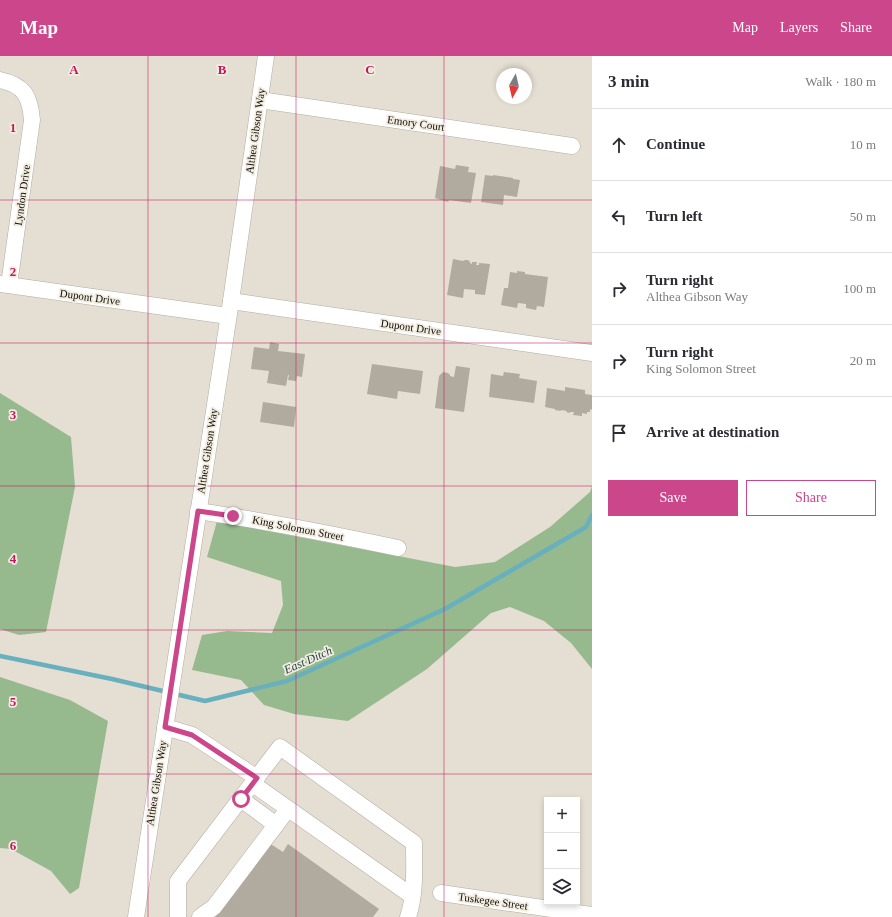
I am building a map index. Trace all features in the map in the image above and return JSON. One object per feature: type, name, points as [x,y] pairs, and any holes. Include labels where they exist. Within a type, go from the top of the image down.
[{"type":"street","name":"Althea Gibson Way","points":[[136,917],[266,56]]},
{"type":"street","name":"Lyndon Drive","points":[[0,80],[20,87],[30,104],[32,120],[4,285]]},
{"type":"street","name":"Emory Court","points":[[260,100],[572,146]]},
{"type":"street","name":"Dupont Drive","points":[[4,285],[229,308],[592,354]]},
{"type":"street","name":"King Solomon Street","points":[[198,511],[337,535],[398,548]]},
{"type":"street","points":[[165,727],[192,735],[255,781],[288,809],[412,896]]},
{"type":"street","points":[[178,917],[178,882],[280,747],[414,843],[415,875],[408,917]]},
{"type":"street","points":[[241,799],[276,825]]},
{"type":"street","points":[[200,917],[214,907],[288,809]]},
{"type":"street","name":"Tuskegee Street","points":[[441,893],[592,915]]},
{"type":"green space","points":[[0,393],[71,437],[75,487],[46,632],[19,635],[0,629]]},
{"type":"green space","points":[[592,486],[592,669],[571,643],[544,621],[510,607],[491,613],[427,669],[348,721],[294,714],[264,705],[241,680],[192,670],[202,635],[227,631],[272,633],[283,605],[281,581],[207,557],[217,521],[455,567],[495,562],[550,527],[590,492]]},
{"type":"green space","points":[[0,677],[70,700],[108,721],[79,888],[70,894],[51,871],[11,849],[0,848]]},
{"type":"building","points":[[456,165],[469,167],[468,172],[476,173],[471,203],[449,200],[448,202],[435,198],[440,166],[455,169]]},
{"type":"building","points":[[485,175],[520,180],[517,197],[504,195],[503,205],[481,202]]},
{"type":"building","points":[[453,259],[463,261],[468,260],[472,264],[472,262],[477,262],[476,265],[479,265],[479,263],[490,264],[485,295],[475,294],[475,290],[464,289],[463,298],[447,295]]},
{"type":"building","points":[[517,271],[525,272],[525,274],[548,277],[544,307],[537,306],[536,310],[526,308],[526,304],[518,303],[517,308],[501,305],[504,288],[508,288],[510,272],[517,273]]},
{"type":"building","points":[[270,342],[279,344],[278,351],[305,354],[302,377],[297,376],[296,381],[288,380],[288,375],[286,386],[267,383],[269,371],[251,369],[254,347],[269,349]]},
{"type":"building","points":[[372,364],[423,371],[420,394],[398,391],[397,399],[367,394]]},
{"type":"building","points":[[456,366],[470,368],[464,412],[435,408],[439,376],[443,372],[454,377]]},
{"type":"building","points":[[504,372],[520,374],[519,378],[537,381],[534,403],[489,397],[491,374],[503,376]]},
{"type":"building","points":[[565,387],[585,390],[585,394],[592,395],[592,410],[590,409],[590,412],[587,412],[587,414],[582,413],[582,416],[573,415],[574,412],[570,413],[566,412],[567,411],[545,407],[547,388],[565,391]]},
{"type":"building","points":[[263,402],[296,407],[294,427],[260,422]]},
{"type":"building","points":[[269,843],[283,852],[288,844],[379,909],[373,917],[215,917]]},
{"type":"waterway","name":"East Ditch","points":[[0,656],[112,679],[205,701],[287,681],[445,609],[586,527],[592,515]]},
{"type":"route","points":[[233,516],[198,511],[165,727],[192,735],[257,778],[241,799]]}]
